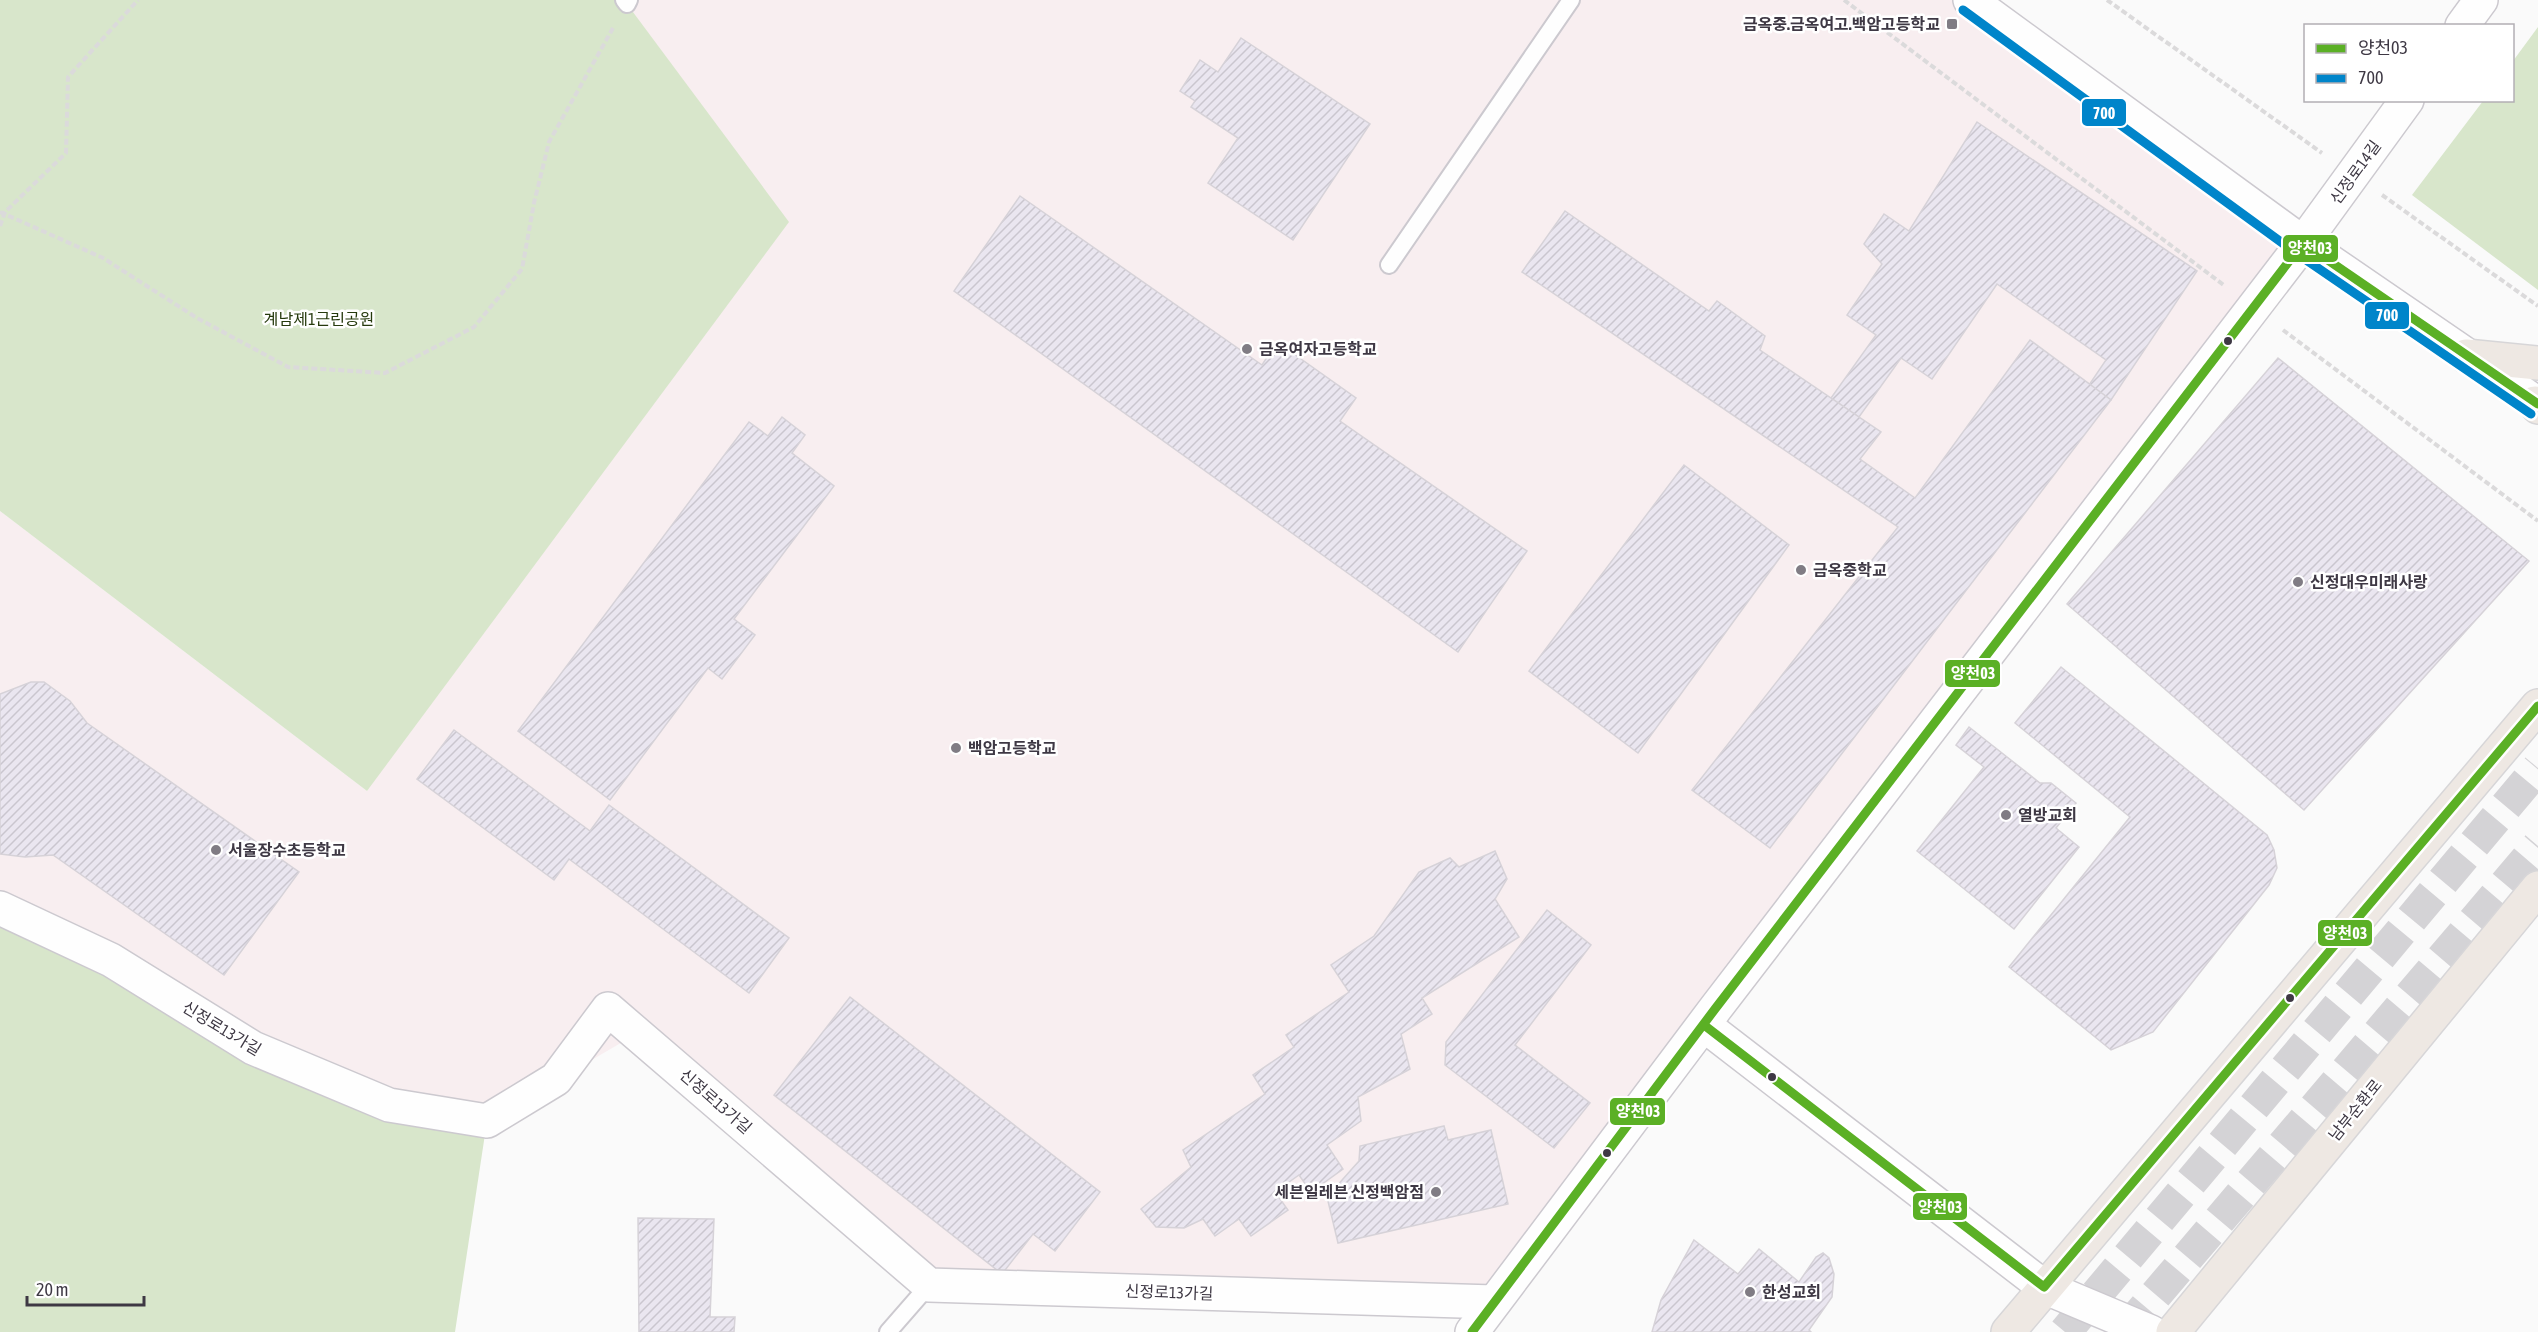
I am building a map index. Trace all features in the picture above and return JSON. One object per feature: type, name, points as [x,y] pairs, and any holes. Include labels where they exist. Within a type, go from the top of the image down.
[{"type":"main road","points":[[2466,356],[2538,363]]},
{"type":"main road","points":[[2008,1332],[2537,706]]},
{"type":"main road","name":"남부순환로","points":[[2173,1332],[2538,888]]},
{"type":"street","points":[[1970,0],[2302,243],[2537,405]]},
{"type":"street","points":[[2463,24],[2481,0]]},
{"type":"street","name":"신정로14길","points":[[1472,1332],[2302,243],[2406,102]]},
{"type":"street","name":"신정로13가길","points":[[0,908],[111,960],[253,1048],[389,1105],[487,1121],[556,1079],[608,1009],[929,1285],[1494,1302]]},
{"type":"street","points":[[1704,1025],[2044,1287],[2151,1332]]},
{"type":"lane","points":[[1389,265],[1571,0]]},
{"type":"lane","points":[[888,1332],[929,1285]]},
{"type":"path","points":[[0,226],[2,212],[66,153],[68,77],[138,0]]},
{"type":"path","points":[[1844,0],[2538,521]]},
{"type":"path","points":[[2,212],[103,258],[197,318],[288,367],[385,374],[474,327],[522,269],[534,203],[549,142],[627,1]]},
{"type":"shaded area","points":[[629,0],[1970,0],[2303,243],[1494,1302],[929,1285],[638,1033],[487,1121],[389,1105],[0,908],[0,511],[367,791]]},
{"type":"green space","name":"계남제1근린공원","points":[[0,0],[624,0],[789,222],[367,791],[0,511]]},
{"type":"green space","points":[[2538,27],[2538,290],[2412,195],[2482,102],[2514,102],[2514,60]]},
{"type":"green space","points":[[0,908],[253,1048],[487,1121],[455,1332],[0,1332]]},
{"type":"building","points":[[1241,38],[1370,124],[1293,240],[1208,183],[1238,138],[1191,107],[1195,101],[1180,91],[1200,60],[1218,72]]},
{"type":"building","points":[[1977,122],[2197,271],[2111,400],[2089,385],[2106,360],[1997,284],[1932,379],[1901,358],[1859,417],[1831,398],[1876,335],[1847,315],[1882,264],[1864,244],[1884,214],[1909,231]]},
{"type":"building","points":[[1020,196],[1262,365],[1277,342],[1356,398],[1340,421],[1527,551],[1458,652],[954,291]]},
{"type":"building","points":[[1565,211],[1709,311],[1717,301],[1765,336],[1760,350],[1881,432],[1860,459],[1915,498],[2030,340],[2111,400],[1770,848],[1692,790],[1898,527],[1522,272]]},
{"type":"building","name":"신정대우미래사랑","points":[[2278,358],[2529,561],[2304,810],[2067,604]]},
{"type":"building","points":[[782,417],[805,435],[792,453],[834,486],[734,619],[755,635],[722,679],[708,668],[610,800],[518,731],[749,422],[768,436]]},
{"type":"building","points":[[1684,465],[1789,545],[1638,753],[1529,671]]},
{"type":"building","points":[[2061,667],[2267,835],[2274,850],[2277,868],[2269,885],[2153,1032],[2111,1050],[2009,967],[2130,817],[2015,723]]},
{"type":"building","points":[[31,682],[44,682],[70,701],[87,723],[299,872],[224,975],[53,855],[25,857],[0,854],[0,694]]},
{"type":"building","name":"열방교회","points":[[1969,727],[2040,783],[2051,783],[2076,803],[2056,828],[2079,847],[2014,929],[1917,851],[1984,767],[1956,745]]},
{"type":"building","points":[[454,730],[590,831],[609,805],[789,938],[749,993],[569,859],[554,880],[417,779]]},
{"type":"building","points":[[1495,851],[1507,879],[1495,899],[1519,937],[1422,998],[1432,1014],[1401,1034],[1410,1069],[1358,1097],[1361,1121],[1327,1145],[1343,1169],[1311,1192],[1299,1175],[1275,1192],[1288,1210],[1251,1236],[1239,1219],[1215,1236],[1203,1219],[1184,1228],[1156,1227],[1141,1209],[1191,1167],[1183,1150],[1265,1094],[1253,1075],[1294,1047],[1286,1035],[1349,992],[1331,965],[1374,936],[1419,872],[1450,858],[1459,867]]},
{"type":"building","points":[[1547,910],[1591,945],[1515,1045],[1590,1103],[1554,1148],[1445,1065],[1446,1042]]},
{"type":"building","points":[[850,997],[1100,1192],[1055,1251],[1033,1234],[1002,1274],[774,1095]]},
{"type":"building","points":[[1444,1126],[1448,1140],[1491,1130],[1508,1204],[1338,1243],[1327,1197],[1359,1161],[1360,1146]]},
{"type":"building","points":[[638,1218],[714,1219],[710,1317],[735,1317],[734,1332],[639,1332]]},
{"type":"building","name":"한성교회","points":[[1694,1240],[1738,1274],[1759,1249],[1799,1282],[1816,1257],[1823,1253],[1829,1258],[1834,1274],[1832,1297],[1809,1330],[1811,1332],[1652,1332],[1661,1300]]},
{"type":"tunnel","points":[[2065,1332],[2538,768]]},
{"type":"tunnel","points":[[2124,1332],[2538,846]]},
{"type":"transit line","name":"700","points":[[1963,10],[2296,253],[2531,414]]},
{"type":"transit line","name":"양천03","points":[[1472,1332],[1715,1009],[2303,243],[2538,404]]},
{"type":"transit line","name":"양천03","points":[[1704,1025],[2044,1287],[2538,706]]},
{"type":"place","name":"금옥중.금옥여고.백암고등학교","points":[[1952,24]]},
{"type":"place","name":"금옥여자고등학교","points":[[1247,349]]},
{"type":"place","name":"금옥중학교","points":[[1801,570]]},
{"type":"place","name":"신정대우미래사랑","points":[[2298,582]]},
{"type":"place","name":"백암고등학교","points":[[956,748]]},
{"type":"place","name":"열방교회","points":[[2006,815]]},
{"type":"place","name":"서울장수초등학교","points":[[216,850]]},
{"type":"place","name":"세븐일레븐 신정백암점","points":[[1436,1192]]},
{"type":"place","name":"한성교회","points":[[1750,1292]]}]
